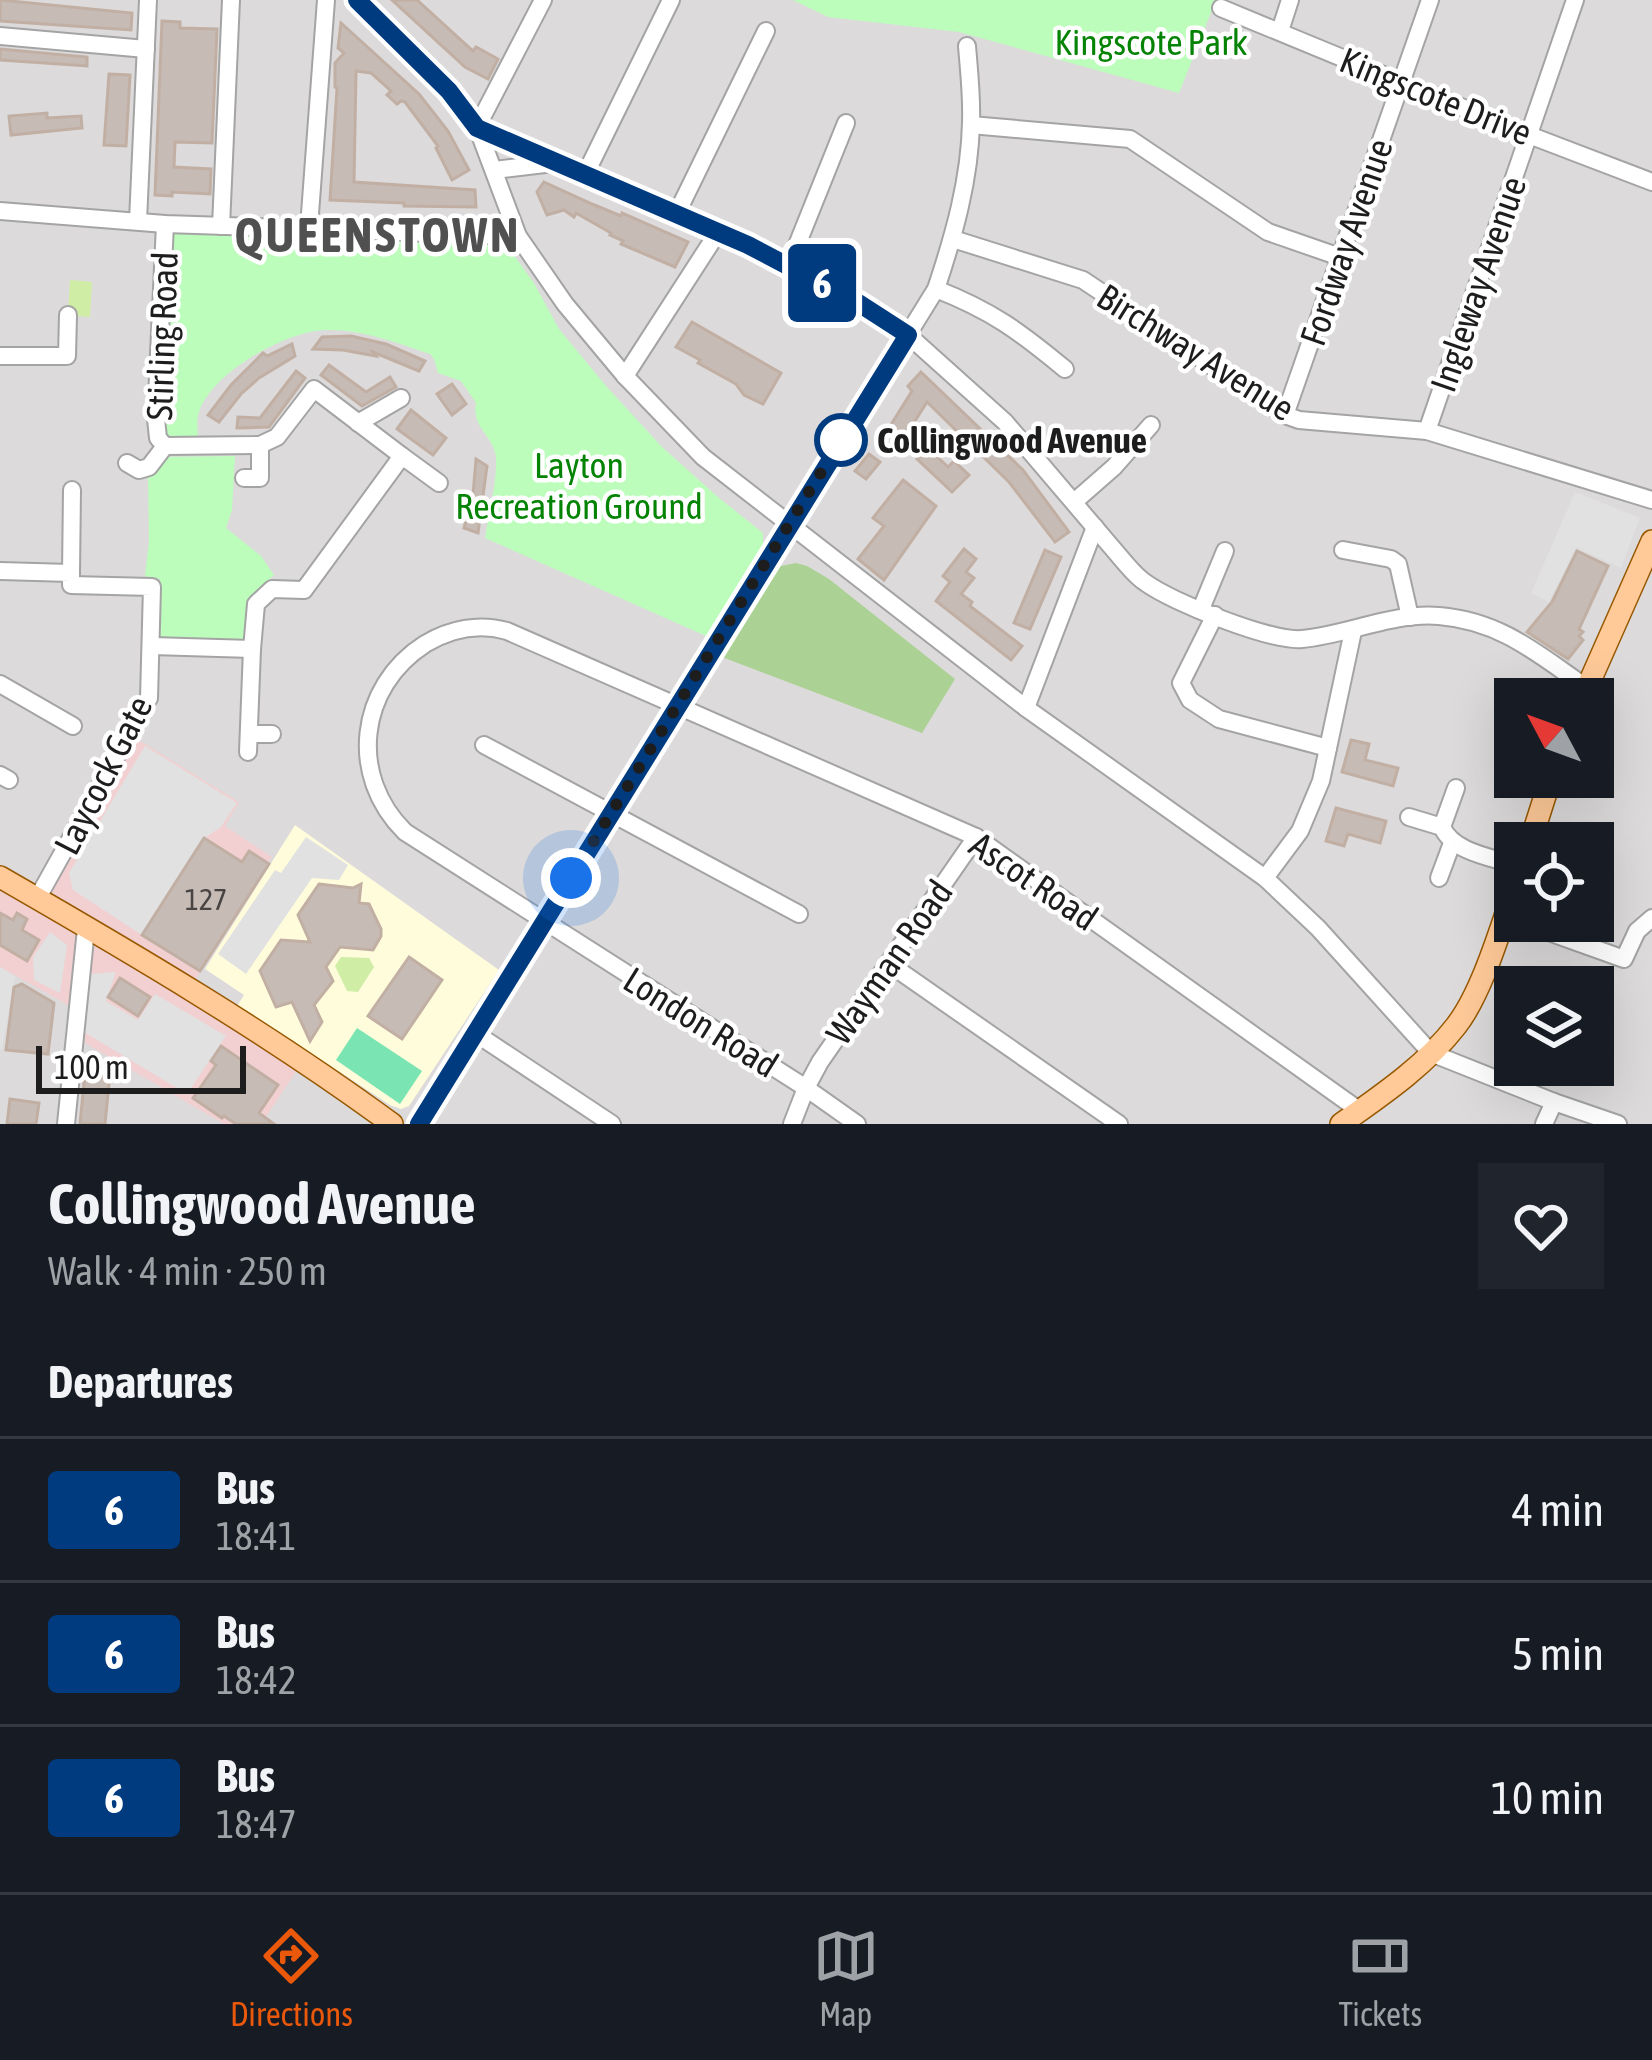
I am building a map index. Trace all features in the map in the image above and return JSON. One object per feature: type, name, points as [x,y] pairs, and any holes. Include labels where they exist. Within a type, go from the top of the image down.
[{"type":"main road","points":[[1591,678],[1652,542]]},
{"type":"main road","points":[[0,878],[300,1059],[392,1124]]},
{"type":"main road","points":[[1351,1117],[1431,1054],[1459,1023],[1501,942]]},
{"type":"street","points":[[138,221],[148,0]]},
{"type":"street","points":[[221,226],[231,0]]},
{"type":"street","points":[[309,227],[326,0]]},
{"type":"street","points":[[357,0],[449,91],[477,128],[518,236],[625,376],[703,457],[1026,708],[1265,878],[1318,928],[1431,1054],[1618,1124]]},
{"type":"street","points":[[477,128],[543,0]]},
{"type":"street","points":[[585,175],[670,0]]},
{"type":"street","points":[[1280,31],[1290,0]]},
{"type":"street","name":"Fordway Avenue","points":[[1285,415],[1430,0]]},
{"type":"street","name":"Ingleway Avenue","points":[[1427,431],[1575,0]]},
{"type":"street","name":"Kingscote Drive","points":[[1221,8],[1652,182]]},
{"type":"street","points":[[676,213],[766,31]]},
{"type":"street","points":[[0,36],[146,50]]},
{"type":"street","points":[[419,1124],[936,289],[966,174],[971,125],[967,46]]},
{"type":"street","points":[[789,265],[846,123]]},
{"type":"street","points":[[971,125],[1130,139],[1268,232],[1340,257]]},
{"type":"street","points":[[477,128],[789,265],[908,335],[1005,422],[1141,580],[1156,590],[1286,640],[1436,615],[1511,635],[1564,678]]},
{"type":"street","points":[[494,170],[554,162]]},
{"type":"street","points":[[0,211],[166,224],[518,236]]},
{"type":"street","name":"Stirling Road","points":[[165,446],[158,438],[156,419],[166,224]]},
{"type":"street","points":[[625,376],[718,232]]},
{"type":"street","name":"Birchway Avenue","points":[[952,239],[1083,280],[1285,415],[1427,431],[1652,500]]},
{"type":"street","points":[[936,289],[1015,327],[1065,369]]},
{"type":"street","points":[[0,356],[68,356],[68,315]]},
{"type":"street","points":[[127,463],[139,470],[149,467],[165,446],[260,446],[277,437],[314,389],[441,481]]},
{"type":"street","points":[[358,423],[402,399]]},
{"type":"street","points":[[1074,502],[1114,467],[1151,424]]},
{"type":"street","points":[[244,478],[260,478],[260,446]]},
{"type":"street","points":[[272,734],[249,743],[256,604],[272,589],[304,590],[403,456]]},
{"type":"street","points":[[72,490],[71,586],[152,587],[152,646],[252,649]]},
{"type":"street","points":[[1026,708],[1094,527]]},
{"type":"street","points":[[1225,550],[1181,682],[1190,700],[1219,719],[1328,748]]},
{"type":"street","points":[[1342,550],[1398,564],[1410,617]]},
{"type":"street","points":[[0,571],[71,573]]},
{"type":"street","name":"Ascot Road","points":[[544,922],[405,832],[376,789],[367,755],[368,722],[381,689],[403,661],[446,633],[493,627],[976,838],[1351,1117]]},
{"type":"street","points":[[1265,878],[1300,831],[1322,781],[1353,631]]},
{"type":"street","name":"Laycock Gate","points":[[37,899],[149,698],[152,646]]},
{"type":"street","points":[[0,684],[73,726]]},
{"type":"street","points":[[484,745],[799,914]]},
{"type":"street","points":[[1439,878],[1456,788]]},
{"type":"street","points":[[1409,817],[1494,856]]},
{"type":"street","name":"Wayman Road","points":[[792,1124],[832,1043],[976,838]]},
{"type":"street","points":[[1578,942],[1624,958],[1637,931],[1652,919]]},
{"type":"street","name":"London Road","points":[[544,922],[857,1124]]},
{"type":"street","points":[[66,1124],[86,929]]},
{"type":"street","points":[[889,963],[1118,1124]]},
{"type":"street","points":[[475,1033],[612,1124]]},
{"type":"street","points":[[1544,1124],[1554,1102]]},
{"type":"shaded area","points":[[0,0],[1652,0],[1652,1124],[0,1124]]},
{"type":"shaded area","points":[[1575,492],[1640,518],[1621,568],[1576,547],[1549,602],[1531,593]]},
{"type":"shaded area","points":[[132,736],[239,802],[225,826],[272,857],[189,990],[303,1061],[261,1124],[224,1124],[75,1037],[77,1010],[0,967],[0,878],[38,902]]},
{"type":"shaded area","points":[[145,746],[237,803],[220,828],[204,838],[142,935],[73,890],[69,873]]},
{"type":"shaded area","points":[[295,825],[499,970],[409,1106],[390,1105],[312,1058],[237,1006],[244,995],[205,969]]},
{"type":"shaded area","points":[[306,837],[348,865],[339,880],[312,878],[246,974],[218,954],[275,870],[281,873]]},
{"type":"shaded area","points":[[50,932],[67,945],[60,993],[34,980],[33,957]]},
{"type":"shaded area","points":[[0,967],[15,976],[2,1049],[0,1049]]},
{"type":"shaded area","points":[[116,972],[106,1001],[138,1020],[155,994],[226,1036],[187,1094],[84,1032],[91,974]]},
{"type":"green space","name":"Kingscote Park","points":[[793,0],[1216,0],[1179,93],[959,32],[828,17]]},
{"type":"green space","name":"Layton Recreation Ground","points":[[169,231],[393,236],[487,244],[513,254],[559,329],[606,386],[662,447],[763,533],[763,545],[706,636],[485,538],[495,477],[494,450],[477,419],[476,403],[461,381],[438,373],[430,354],[355,332],[329,330],[294,337],[254,356],[219,382],[199,412],[198,440],[172,439],[160,425]]},
{"type":"green space","points":[[70,280],[92,282],[90,317],[68,315]]},
{"type":"green space","points":[[235,456],[232,510],[226,528],[261,556],[274,575],[255,592],[247,642],[160,640],[160,579],[145,576],[148,476],[163,457]]},
{"type":"green space","points":[[796,563],[829,579],[955,679],[922,733],[722,657],[776,567]]},
{"type":"green space","points":[[341,957],[369,958],[374,967],[358,992],[347,991],[335,966]]},
{"type":"green space","points":[[357,1028],[422,1071],[400,1104],[336,1060]]},
{"type":"building","points":[[0,0],[132,13],[131,30],[0,21]]},
{"type":"building","points":[[392,0],[417,0],[473,51],[476,47],[498,59],[488,79],[465,67]]},
{"type":"building","points":[[162,21],[180,22],[180,28],[217,29],[212,143],[175,142],[174,167],[211,169],[210,194],[155,195]]},
{"type":"building","points":[[341,23],[419,94],[448,131],[469,170],[452,180],[438,146],[405,102],[397,104],[387,95],[391,91],[371,73],[356,71],[354,182],[475,190],[476,207],[330,200],[335,63],[344,53],[338,48]]},
{"type":"building","points":[[0,49],[87,57],[87,66],[0,60]]},
{"type":"building","points":[[109,74],[130,75],[126,146],[104,145]]},
{"type":"building","points":[[47,113],[47,118],[81,116],[82,128],[11,135],[9,116]]},
{"type":"building","points":[[544,182],[688,242],[675,267],[621,244],[623,241],[576,213],[574,217],[564,210],[547,215],[537,192]]},
{"type":"building","points":[[692,322],[781,373],[763,404],[676,347]]},
{"type":"building","points":[[351,336],[386,344],[425,361],[419,371],[373,352],[376,356],[313,349],[322,337]]},
{"type":"building","points":[[292,344],[295,356],[259,378],[219,422],[208,415],[263,353],[267,356]]},
{"type":"building","points":[[329,365],[366,392],[390,377],[396,387],[362,406],[321,375]]},
{"type":"building","points":[[296,371],[305,378],[269,427],[237,428],[238,417],[260,418]]},
{"type":"building","points":[[921,372],[1023,470],[1069,532],[1055,542],[1009,482],[927,402],[903,440],[887,431],[912,391],[908,386]]},
{"type":"building","points":[[452,384],[466,404],[452,415],[437,394]]},
{"type":"building","points":[[411,410],[446,438],[433,455],[397,429]]},
{"type":"building","points":[[928,448],[948,467],[954,461],[969,475],[952,492],[917,459]]},
{"type":"building","points":[[869,454],[880,462],[866,479],[855,471]]},
{"type":"building","points":[[476,459],[487,466],[478,533],[464,528]]},
{"type":"building","points":[[903,480],[936,506],[884,580],[858,559],[884,526],[873,518]]},
{"type":"building","points":[[964,549],[976,559],[966,572],[974,578],[961,594],[1022,646],[1011,660],[936,601],[950,582],[943,576]]},
{"type":"building","points":[[1045,550],[1061,557],[1030,629],[1014,623]]},
{"type":"building","points":[[1577,551],[1608,566],[1579,629],[1583,640],[1568,659],[1527,632],[1552,602]]},
{"type":"building","points":[[1351,740],[1369,744],[1365,760],[1398,768],[1393,786],[1342,772]]},
{"type":"building","points":[[1336,808],[1386,821],[1380,843],[1348,834],[1344,846],[1326,841]]},
{"type":"building","points":[[204,838],[242,862],[249,851],[269,864],[200,971],[142,935]]},
{"type":"building","points":[[319,884],[353,888],[361,884],[359,903],[369,904],[381,936],[373,950],[340,947],[326,967],[333,981],[314,1005],[322,1022],[310,1041],[292,1002],[276,1007],[260,971],[281,940],[310,942],[298,915]]},
{"type":"building","points":[[0,913],[13,920],[17,913],[27,919],[22,930],[39,940],[27,961],[0,945]]},
{"type":"building","points":[[409,957],[442,980],[402,1039],[368,1016]]},
{"type":"building","points":[[120,978],[150,997],[138,1016],[108,997]]},
{"type":"building","points":[[22,984],[54,1003],[48,1054],[6,1050],[14,987]]},
{"type":"building","points":[[221,1046],[278,1085],[259,1113],[274,1124],[236,1124],[193,1098],[216,1065],[211,1061]]},
{"type":"building","points":[[86,1062],[111,1064],[105,1124],[80,1124]]},
{"type":"building","points":[[10,1099],[39,1103],[36,1124],[7,1124]]},
{"type":"bus line","name":"6","points":[[357,0],[449,91],[477,128],[748,245],[908,335],[419,1124]]},
{"type":"place","name":"Collingwood Avenue","points":[[841,440]]},
{"type":"district","name":"QUEENSTOWN","points":[[378,234]]},
{"type":"route","points":[[571,878],[841,440]]}]
